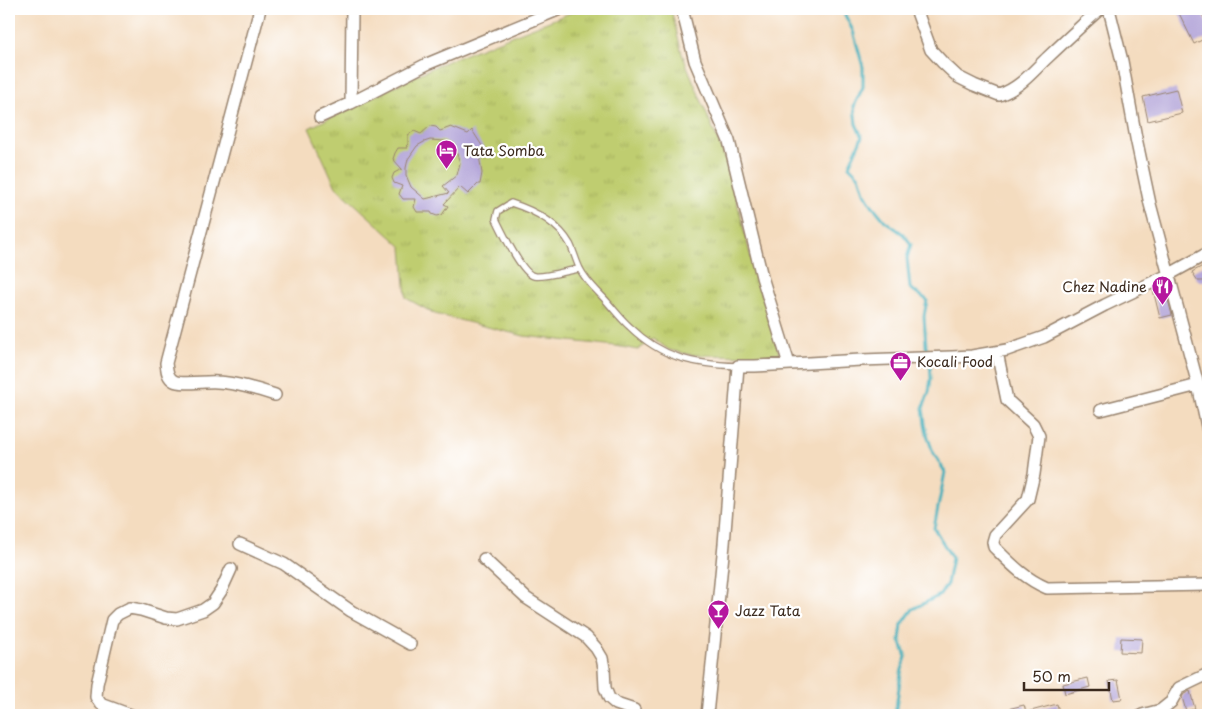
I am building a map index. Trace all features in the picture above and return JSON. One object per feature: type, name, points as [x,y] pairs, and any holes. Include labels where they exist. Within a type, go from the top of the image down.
[{"type":"street","points":[[260,9],[166,364],[167,373],[173,380],[179,382],[217,382],[251,388],[275,395]]},
{"type":"street","points":[[351,103],[352,9]]},
{"type":"street","points":[[320,117],[427,64],[560,9]]},
{"type":"street","points":[[682,9],[694,61],[729,141],[762,276],[789,364]]},
{"type":"street","points":[[916,9],[931,50],[943,63],[958,76],[999,95],[1008,92],[1024,81],[1100,9]]},
{"type":"street","points":[[1109,9],[1122,61],[1150,204],[1170,274],[1208,431]]},
{"type":"street","points":[[707,715],[724,544],[738,366],[952,358],[997,352],[1044,337],[1208,253]]},
{"type":"street","points":[[997,352],[1006,400],[1032,424],[1039,436],[1034,474],[1028,499],[995,535],[994,547],[1021,573],[1047,588],[1208,585]]},
{"type":"street","points":[[1101,410],[1198,385]]},
{"type":"street","points":[[240,544],[284,564],[351,611],[410,644]]},
{"type":"street","points":[[484,560],[526,598],[586,637],[602,658],[604,688],[609,698],[616,704],[634,710]]},
{"type":"street","points":[[132,715],[101,704],[96,697],[97,684],[112,620],[118,614],[130,608],[166,618],[177,619],[203,610],[213,603],[231,569]]},
{"type":"street","points":[[1142,715],[1161,710],[1171,702],[1179,688],[1208,674]]},
{"type":"lane","points":[[580,269],[542,276],[534,276],[528,273],[521,265],[496,219],[498,211],[512,203],[538,215],[560,230],[569,242],[580,269],[589,280],[628,326],[658,349],[685,360],[712,365],[738,366]]},
{"type":"green space","points":[[580,9],[671,9],[682,54],[728,165],[750,254],[780,356],[692,355],[669,350],[653,338],[638,350],[524,336],[435,314],[406,298],[402,247],[336,187],[309,128],[438,65]]},
{"type":"building","points":[[1177,9],[1200,9],[1208,26],[1208,37],[1194,44]]},
{"type":"building","points":[[1176,89],[1182,113],[1148,121],[1143,97]]},
{"type":"building","points":[[430,126],[436,127],[440,131],[451,127],[468,134],[472,130],[486,152],[479,156],[482,173],[480,184],[468,194],[460,187],[444,204],[448,206],[442,215],[437,216],[431,212],[417,212],[414,207],[416,199],[403,199],[399,194],[402,186],[394,183],[392,178],[394,173],[402,169],[393,159],[398,148],[407,148],[408,135],[414,131],[421,134]],"holes":[[[430,140],[444,141],[451,144],[456,151],[460,163],[457,175],[443,186],[449,193],[425,199],[411,187],[406,175],[408,159],[417,146],[424,142]]]},
{"type":"building","points":[[1208,263],[1208,281],[1198,281],[1192,272]]},
{"type":"building","points":[[1164,285],[1172,315],[1160,318],[1153,290]]},
{"type":"building","points":[[1121,638],[1142,639],[1141,653],[1120,652]]},
{"type":"building","points":[[1088,678],[1090,687],[1065,694],[1063,684]]},
{"type":"building","points":[[1118,680],[1122,699],[1113,700],[1109,681]]},
{"type":"building","points":[[1190,691],[1195,709],[1186,711],[1182,697]]},
{"type":"building","points":[[1057,704],[1060,715],[1027,715],[1027,712]]},
{"type":"building","points":[[1024,705],[1027,715],[995,715],[995,712]]},
{"type":"waterway","points":[[842,9],[853,31],[863,67],[863,87],[854,106],[856,124],[862,137],[849,166],[859,176],[864,192],[872,205],[885,221],[903,234],[911,244],[907,258],[910,288],[927,300],[924,316],[931,378],[929,392],[923,408],[928,438],[933,452],[945,472],[934,528],[952,558],[947,584],[940,595],[913,609],[902,624],[900,640],[906,657],[901,673],[895,715]]},
{"type":"place","name":"Tata Somba","points":[[447,170]]},
{"type":"place","name":"Chez Nadine","points":[[1163,306]]},
{"type":"place","name":"Kocali Food","points":[[901,381]]},
{"type":"place","name":"Jazz Tata","points":[[719,630]]}]
